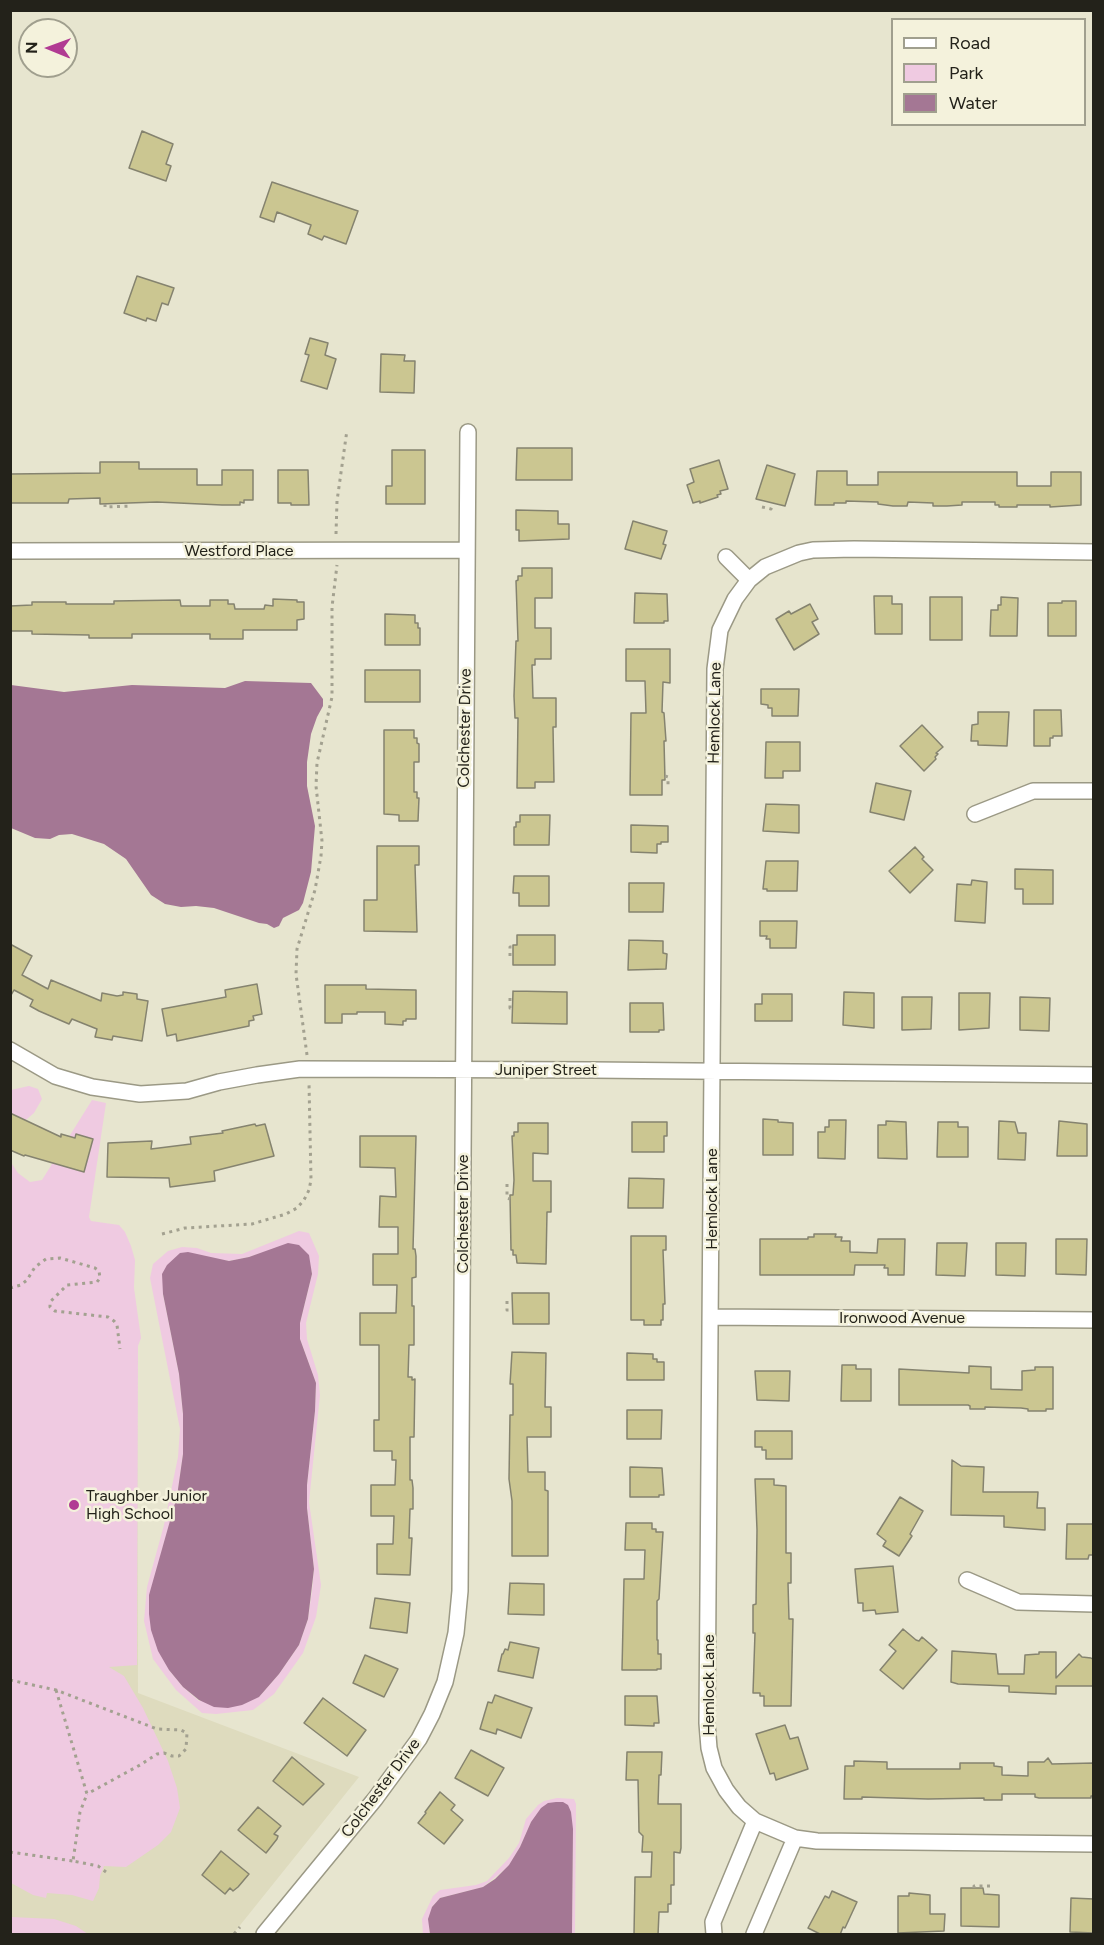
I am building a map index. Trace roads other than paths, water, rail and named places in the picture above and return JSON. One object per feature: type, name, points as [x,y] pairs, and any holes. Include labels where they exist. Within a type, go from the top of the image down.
[{"type":"street","name":"Colchester Drive","points":[[264,1935],[408,1756],[432,1714],[449,1669],[456,1633],[459,1598],[468,432]]},
{"type":"street","name":"Westford Place","points":[[10,551],[467,550]]},
{"type":"street","name":"Hemlock Lane","points":[[1094,552],[813,550],[783,558],[765,567],[735,598],[723,622],[715,663],[707,1723],[714,1768],[739,1807],[755,1821],[795,1838],[817,1841],[1094,1844]]},
{"type":"street","points":[[726,557],[750,580]]},
{"type":"street","points":[[975,814],[1034,791],[1094,791]]},
{"type":"street","name":"Juniper Street","points":[[10,1050],[55,1076],[92,1087],[140,1094],[187,1091],[247,1076],[300,1069],[1094,1075]]},
{"type":"street","name":"Ironwood Avenue","points":[[711,1317],[1094,1320]]},
{"type":"street","points":[[967,1580],[1018,1602],[1094,1604]]},
{"type":"street","points":[[714,1935],[713,1922],[755,1821]]},
{"type":"street","points":[[754,1935],[795,1838]]},
{"type":"water","points":[[245,681],[311,683],[323,699],[323,706],[311,734],[307,762],[307,786],[315,826],[311,872],[299,910],[283,918],[279,926],[274,928],[214,908],[165,904],[151,895],[126,859],[104,844],[72,834],[59,835],[50,839],[35,838],[11,828],[11,685],[64,692],[132,685],[225,688]]},
{"type":"water","points":[[288,1243],[299,1245],[309,1255],[312,1274],[300,1323],[300,1339],[316,1383],[307,1485],[307,1508],[314,1569],[308,1619],[299,1645],[279,1674],[259,1697],[242,1705],[228,1708],[214,1707],[199,1700],[183,1687],[169,1670],[158,1651],[151,1630],[149,1614],[149,1595],[177,1496],[183,1454],[183,1414],[179,1374],[163,1294],[162,1274],[167,1265],[180,1253],[188,1252],[229,1261],[249,1257]]},
{"type":"water","points":[[548,1803],[568,1805],[571,1812],[573,1829],[572,1934],[430,1934],[428,1919],[432,1907],[440,1898],[483,1887],[495,1879],[509,1865],[531,1822],[541,1808]]},
{"type":"place","name":"Traughber Junior High School","points":[[74,1505]]}]
